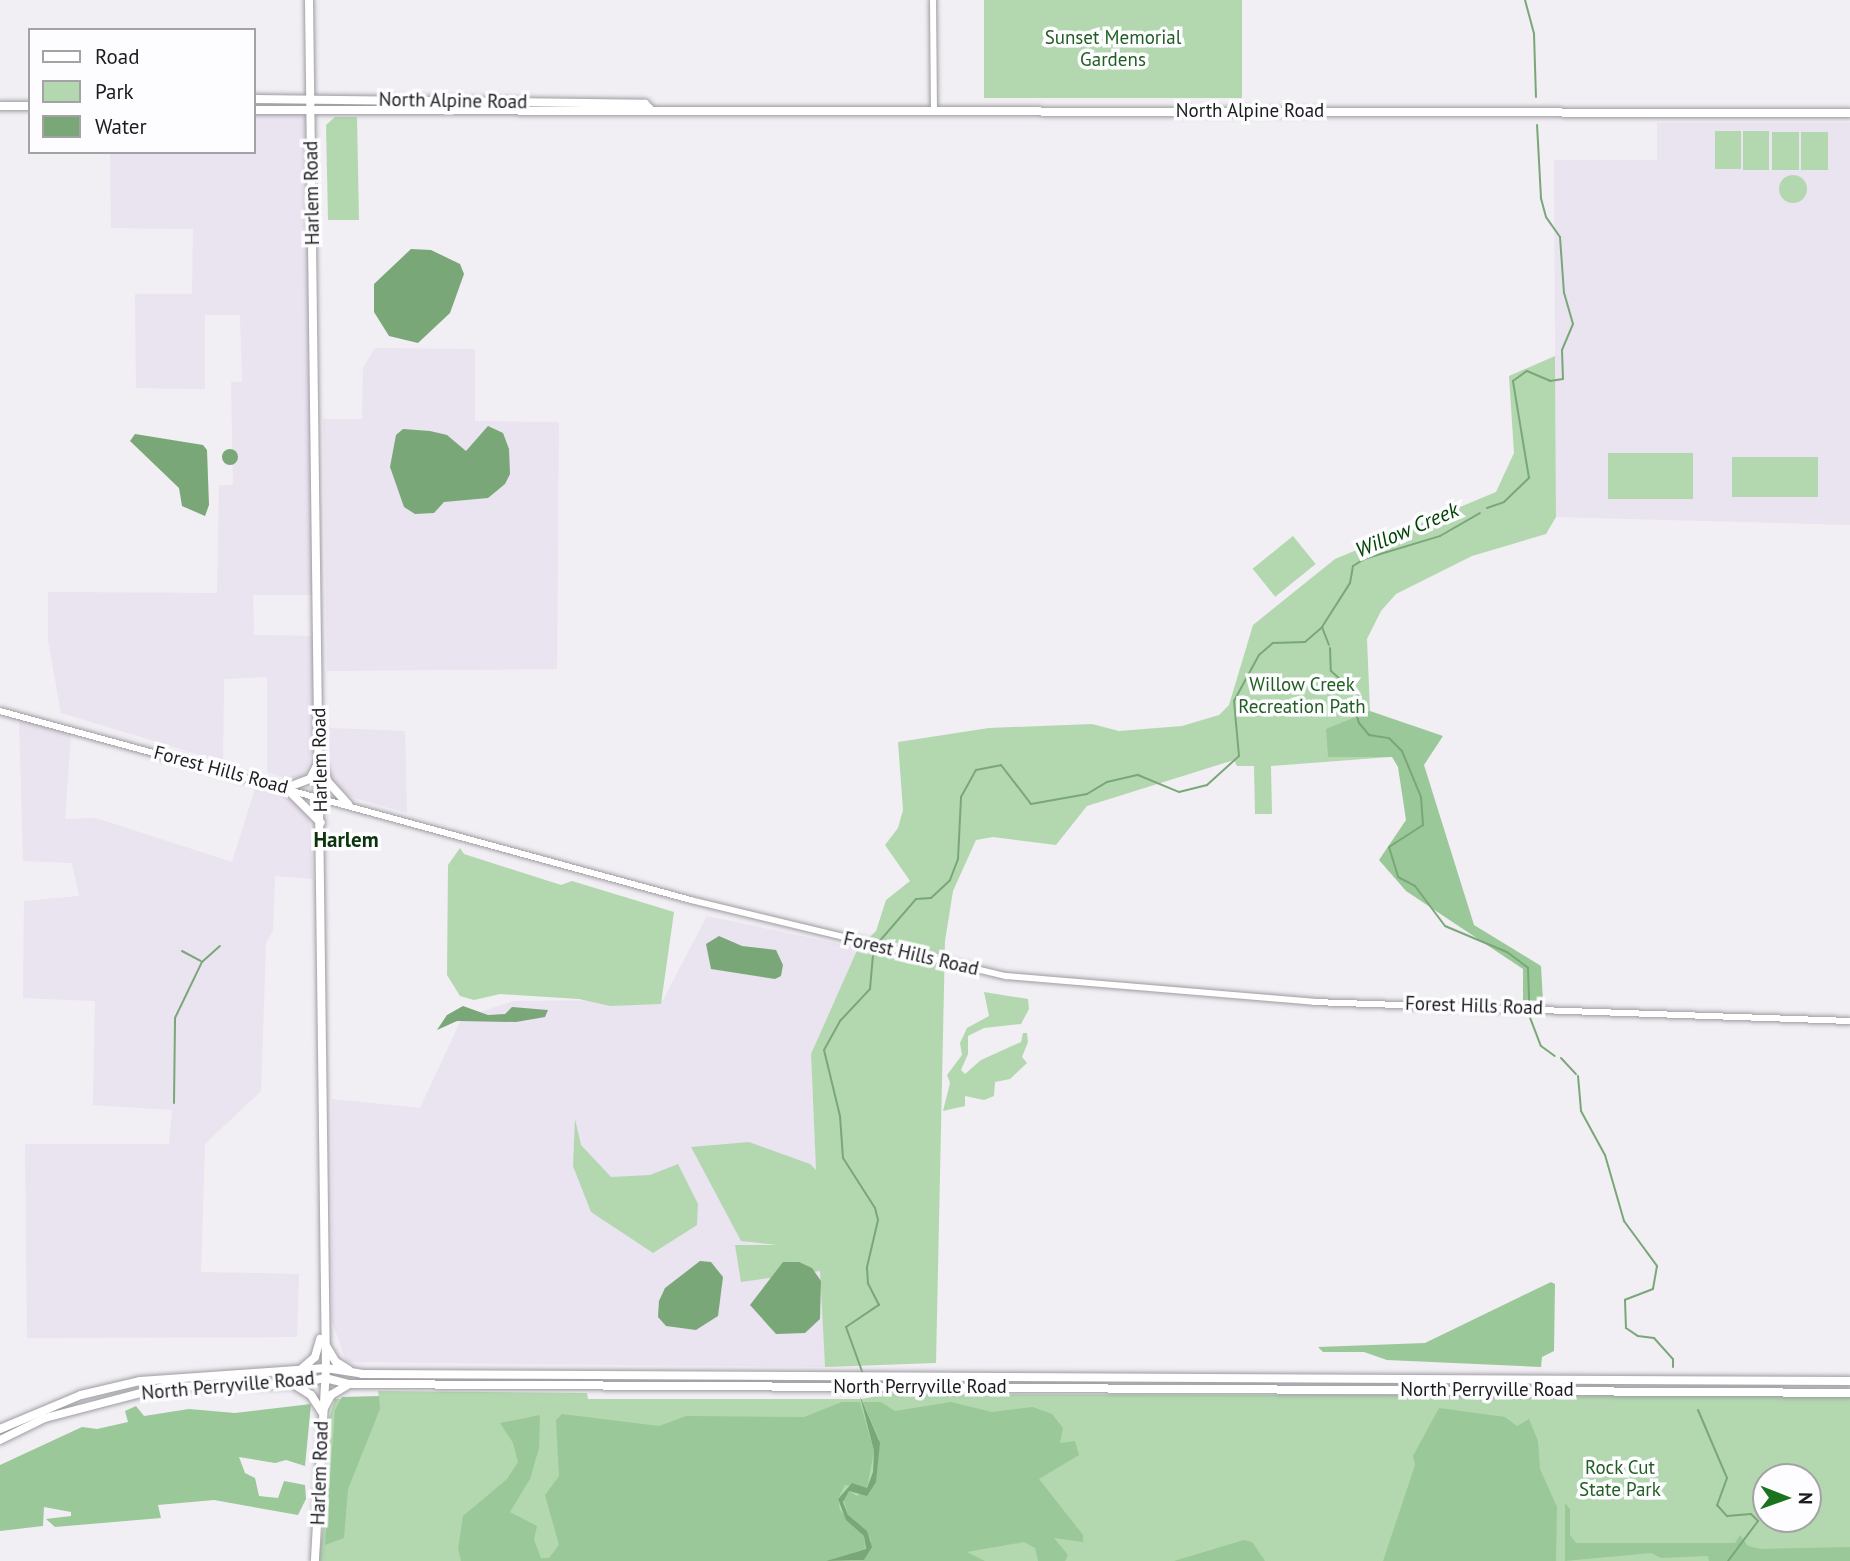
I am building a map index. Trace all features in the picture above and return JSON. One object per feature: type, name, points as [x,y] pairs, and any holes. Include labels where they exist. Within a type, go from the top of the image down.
[{"type":"main road","name":"Harlem Road","points":[[309,0],[321,823],[323,1326],[326,1373],[315,1561]]},
{"type":"main road","name":"North Alpine Road","points":[[256,99],[645,104],[650,109]]},
{"type":"main road","points":[[0,106],[28,106]]},
{"type":"main road","name":"North Alpine Road","points":[[256,110],[646,113],[650,109],[1850,113]]},
{"type":"main road","points":[[319,759],[310,779],[286,788],[321,823]]},
{"type":"main road","points":[[319,759],[328,782],[348,804]]},
{"type":"main road","points":[[323,1326],[324,1343],[336,1362],[362,1374]]},
{"type":"main road","points":[[323,1326],[315,1357],[292,1379],[311,1395],[323,1414]]},
{"type":"main road","name":"North Perryville Road","points":[[326,1373],[349,1384],[1850,1393]]},
{"type":"main road","name":"North Perryville Road","points":[[0,1440],[46,1418],[164,1387],[292,1379],[326,1373],[1850,1381]]},
{"type":"main road","name":"North Perryville Road","points":[[0,1429],[61,1402],[130,1383],[200,1374],[292,1379]]},
{"type":"main road","points":[[323,1414],[331,1395],[349,1384]]},
{"type":"street","points":[[933,0],[934,111]]},
{"type":"street","name":"Forest Hills Road","points":[[0,710],[730,910],[1006,976],[1314,1002],[1850,1021]]},
{"type":"shaded area","points":[[256,113],[308,114],[313,595],[253,595],[254,635],[315,636],[312,751],[305,775],[294,781],[267,772],[267,677],[224,679],[223,762],[61,713],[48,640],[48,592],[217,593],[219,485],[233,485],[231,382],[242,382],[240,315],[205,315],[205,389],[136,388],[135,294],[192,294],[193,229],[111,228],[110,154],[256,154]]},
{"type":"shaded area","points":[[1657,123],[1850,123],[1850,525],[1556,517],[1554,160],[1657,160]]},
{"type":"shaded area","points":[[375,348],[475,349],[475,421],[559,422],[557,669],[327,671],[323,419],[362,419],[363,368]]},
{"type":"shaded area","points":[[1370,711],[1443,736],[1424,765],[1474,925],[1541,966],[1543,1001],[1523,1000],[1523,969],[1406,891],[1379,860],[1406,820],[1398,767],[1392,757],[1328,757],[1326,729]]},
{"type":"shaded area","points":[[19,719],[71,735],[65,819],[96,818],[232,862],[255,789],[290,798],[309,813],[313,879],[275,876],[273,930],[266,943],[261,1091],[205,1144],[201,1272],[299,1274],[297,1337],[27,1338],[25,1144],[169,1144],[172,1110],[93,1105],[95,1001],[23,998],[24,901],[79,896],[72,863],[23,861]]},
{"type":"shaded area","points":[[330,728],[405,731],[407,813],[351,797],[334,783],[328,770]]},
{"type":"shaded area","points":[[707,916],[858,948],[811,1054],[825,1367],[346,1362],[332,1321],[332,1099],[420,1108],[462,1018],[514,1001],[663,1000]]},
{"type":"shaded area","points":[[1551,1282],[1555,1284],[1554,1351],[1542,1357],[1541,1367],[1387,1360],[1364,1352],[1323,1352],[1318,1347],[1425,1343]]},
{"type":"shaded area","points":[[379,1396],[380,1409],[348,1489],[344,1538],[325,1545],[335,1410],[342,1397]]},
{"type":"shaded area","points":[[842,1402],[860,1402],[874,1451],[867,1488],[845,1485],[838,1499],[840,1510],[864,1536],[865,1549],[826,1561],[461,1561],[458,1549],[463,1516],[507,1479],[518,1462],[513,1443],[500,1423],[540,1415],[539,1448],[530,1479],[510,1512],[537,1526],[534,1540],[541,1558],[549,1558],[559,1545],[545,1495],[559,1476],[556,1420],[562,1414],[659,1426],[686,1416],[804,1417]]},
{"type":"shaded area","points":[[863,1402],[881,1402],[895,1411],[951,1402],[992,1412],[1033,1407],[1052,1414],[1063,1428],[1060,1443],[1075,1441],[1079,1455],[1039,1479],[1083,1535],[1083,1542],[1054,1538],[1068,1555],[1065,1561],[1038,1561],[1035,1548],[1024,1542],[967,1552],[985,1561],[851,1561],[864,1560],[871,1540],[848,1515],[843,1497],[849,1491],[857,1496],[876,1482],[879,1439]]},
{"type":"shaded area","points":[[311,1404],[305,1466],[286,1460],[275,1463],[239,1457],[245,1473],[255,1478],[259,1496],[278,1498],[284,1481],[305,1485],[306,1499],[298,1515],[214,1500],[158,1505],[161,1518],[55,1527],[46,1519],[71,1516],[71,1512],[44,1507],[43,1526],[0,1531],[0,1465],[82,1427],[97,1429],[128,1422],[125,1411],[136,1406],[144,1416],[189,1409],[235,1413]]},
{"type":"shaded area","points":[[1439,1408],[1505,1417],[1517,1426],[1529,1419],[1538,1441],[1540,1469],[1557,1507],[1556,1561],[1383,1561],[1415,1465],[1413,1456]]},
{"type":"shaded area","points":[[1565,1503],[1570,1509],[1570,1535],[1576,1543],[1735,1543],[1740,1535],[1748,1546],[1761,1549],[1850,1547],[1850,1561],[1709,1561],[1708,1556],[1661,1558],[1651,1553],[1565,1561]]},
{"type":"shaded area","points":[[1244,1540],[1252,1542],[1265,1561],[1174,1561]]},
{"type":"green space","name":"Sunset Memorial Gardens","points":[[984,0],[1242,0],[1242,98],[984,98]]},
{"type":"green space","points":[[335,117],[357,117],[359,220],[328,220],[326,125]]},
{"type":"green space","points":[[1715,131],[1741,131],[1741,169],[1715,169]]},
{"type":"green space","points":[[1743,131],[1769,131],[1769,170],[1743,170]]},
{"type":"green space","points":[[1772,132],[1799,132],[1799,170],[1772,170]]},
{"type":"green space","points":[[1801,132],[1828,132],[1828,170],[1801,170]]},
{"type":"green space","points":[[1793,175],[1803,179],[1807,189],[1803,199],[1793,203],[1783,199],[1779,189],[1783,179]]},
{"type":"green space","name":"Willow Creek Recreation Path","points":[[1555,356],[1556,517],[1546,534],[1472,556],[1396,594],[1381,611],[1367,639],[1370,711],[1362,727],[1430,754],[1271,766],[1272,814],[1255,814],[1254,766],[1237,766],[1234,760],[1087,806],[1056,845],[993,837],[976,840],[953,891],[945,941],[936,1363],[825,1367],[820,1271],[741,1282],[735,1245],[778,1245],[741,1241],[691,1147],[749,1142],[810,1164],[816,1170],[811,1054],[858,948],[876,931],[886,900],[910,881],[885,845],[898,828],[903,810],[898,742],[989,728],[1092,724],[1119,731],[1182,726],[1219,715],[1229,705],[1253,625],[1335,559],[1496,492],[1514,453],[1509,376]]},
{"type":"green space","points":[[1608,453],[1693,453],[1693,499],[1608,499]]},
{"type":"green space","points":[[1732,457],[1818,457],[1818,497],[1732,497]]},
{"type":"green space","points":[[1293,536],[1316,564],[1275,597],[1253,569]]},
{"type":"green space","points":[[460,848],[464,854],[561,885],[572,881],[674,912],[661,1004],[610,1006],[579,999],[500,994],[474,1000],[460,996],[447,975],[448,865]]},
{"type":"green space","points":[[984,992],[1028,999],[1029,1009],[1021,1024],[984,1028],[968,1036],[968,1054],[961,1070],[965,1074],[981,1060],[1021,1042],[1023,1033],[1027,1033],[1028,1042],[1022,1057],[1027,1063],[1010,1079],[995,1082],[994,1096],[984,1100],[965,1096],[965,1106],[943,1111],[950,1083],[947,1075],[962,1055],[960,1043],[967,1028],[989,1016]]},
{"type":"green space","points":[[575,1119],[581,1145],[611,1177],[650,1175],[678,1164],[698,1204],[697,1225],[653,1253],[591,1212],[573,1166]]},
{"type":"green space","name":"Rock Cut State Park","points":[[378,1391],[587,1393],[588,1399],[862,1399],[887,1394],[1850,1396],[1850,1561],[318,1561],[325,1516],[329,1418],[335,1399],[379,1399]]},
{"type":"water","points":[[411,249],[431,250],[460,264],[464,274],[450,313],[418,343],[389,336],[374,312],[374,284]]},
{"type":"water","points":[[488,426],[503,433],[509,449],[510,474],[505,484],[488,498],[444,502],[434,513],[415,514],[404,507],[390,467],[396,435],[403,429],[430,431],[447,435],[466,451]]},
{"type":"water","points":[[135,434],[203,445],[207,450],[209,505],[205,516],[182,506],[179,488],[130,441]]},
{"type":"water","points":[[230,449],[236,451],[236,463],[230,465],[224,463],[222,457],[224,451]]},
{"type":"water","points":[[719,936],[742,946],[776,950],[783,965],[781,976],[775,979],[711,969],[706,944]]},
{"type":"water","points":[[463,1006],[488,1015],[505,1014],[512,1007],[548,1010],[545,1017],[516,1022],[457,1021],[437,1030],[447,1015]]},
{"type":"water","points":[[700,1261],[711,1262],[723,1277],[718,1316],[696,1330],[666,1326],[658,1317],[659,1301],[665,1288]]},
{"type":"water","points":[[783,1262],[799,1262],[812,1268],[821,1281],[820,1319],[805,1333],[776,1334],[750,1305]]},
{"type":"water","points":[[860,1396],[880,1443],[876,1482],[867,1496],[849,1491],[843,1502],[848,1515],[867,1531],[872,1547],[864,1560],[826,1561],[866,1549],[864,1536],[846,1520],[838,1499],[852,1483],[867,1488],[873,1472],[874,1451]]},
{"type":"waterway","name":"Willow Creek","points":[[1525,0],[1534,34],[1536,97]]},
{"type":"waterway","name":"Willow Creek","points":[[1487,508],[1504,502],[1529,478],[1513,381],[1527,371],[1550,381],[1563,379],[1562,350],[1573,324],[1564,293],[1560,237],[1546,217],[1541,198],[1537,125]]},
{"type":"waterway","name":"Willow Creek","points":[[878,943],[916,899],[931,898],[950,880],[958,859],[961,797],[976,770],[1001,765],[1031,804],[1087,794],[1107,782],[1138,775],[1179,792],[1207,785],[1239,756],[1234,701],[1259,655],[1273,643],[1305,642],[1322,627],[1350,583],[1353,566],[1364,559],[1440,536],[1480,513]]},
{"type":"waterway","points":[[1322,627],[1329,645]]},
{"type":"waterway","points":[[1330,648],[1331,671],[1359,696],[1355,710],[1359,723],[1369,735],[1389,738],[1402,751],[1421,797],[1423,825],[1389,847],[1398,877],[1415,886],[1445,926],[1507,952],[1528,968],[1529,1001]]},
{"type":"waterway","points":[[174,1103],[175,1018],[202,962],[220,946]]},
{"type":"waterway","points":[[182,951],[201,961]]},
{"type":"waterway","name":"Willow Creek","points":[[863,1374],[846,1327],[879,1305],[868,1283],[867,1267],[878,1220],[875,1208],[843,1158],[840,1116],[824,1050],[840,1021],[870,989],[873,955]]},
{"type":"waterway","points":[[1529,1015],[1541,1046],[1555,1056]]},
{"type":"waterway","points":[[1561,1058],[1576,1074]]},
{"type":"waterway","points":[[1578,1076],[1581,1111],[1605,1155],[1624,1221],[1657,1266],[1653,1289],[1625,1300],[1626,1328],[1638,1336],[1654,1338],[1673,1359],[1673,1367]]},
{"type":"waterway","points":[[1698,1410],[1727,1478],[1717,1505],[1727,1516],[1751,1514],[1758,1521],[1728,1561]]},
{"type":"district","name":"Harlem","points":[[346,840]]}]
